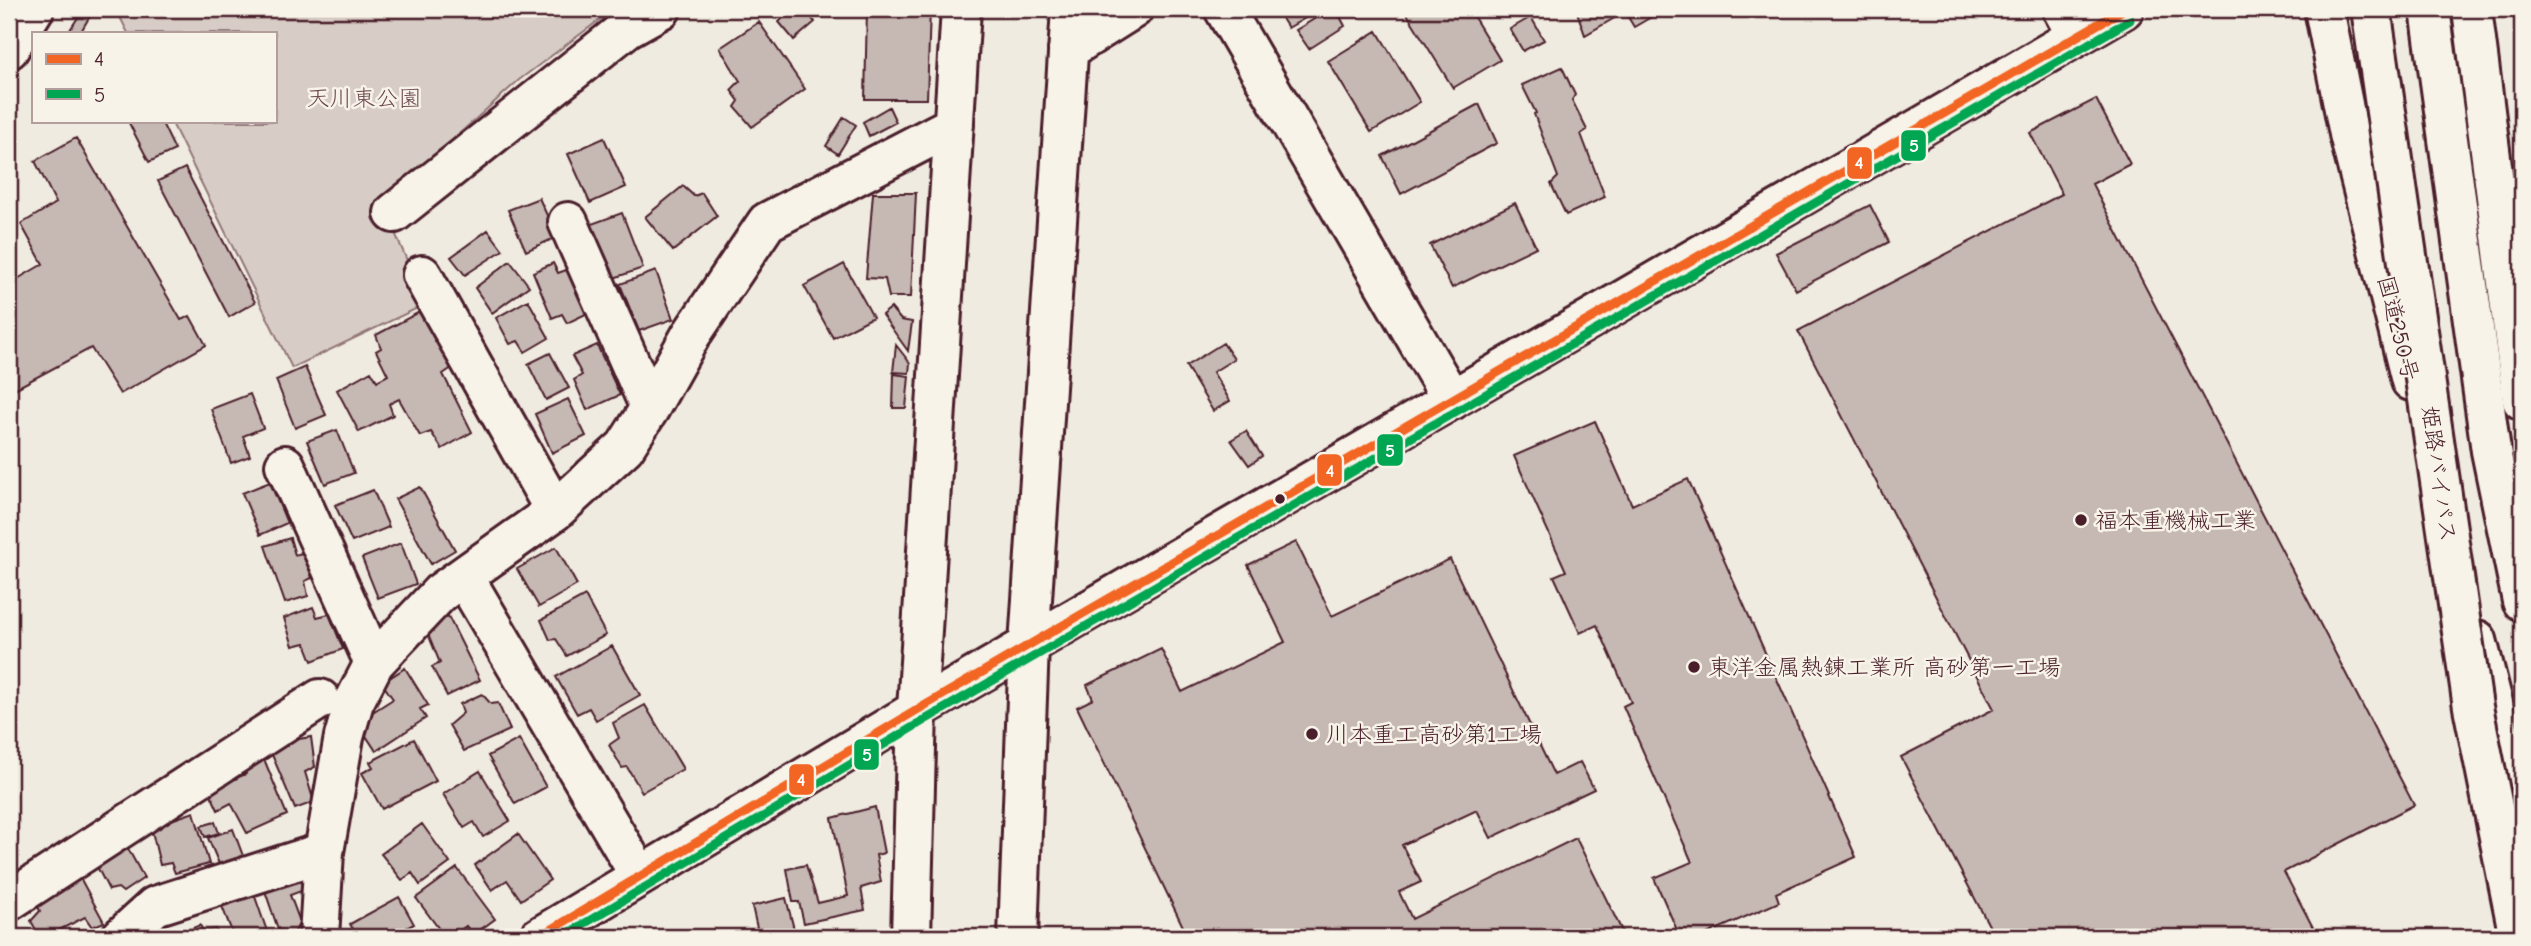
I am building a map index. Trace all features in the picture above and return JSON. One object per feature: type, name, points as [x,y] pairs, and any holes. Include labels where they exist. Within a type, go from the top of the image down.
[{"type":"main road","points":[[9,48],[34,9]]},
{"type":"main road","points":[[394,213],[627,28],[661,9]]},
{"type":"main road","points":[[911,937],[917,710],[961,9]]},
{"type":"main road","points":[[1018,937],[1029,645],[1071,9]]},
{"type":"main road","points":[[1068,50],[1133,9]]},
{"type":"main road","points":[[1224,9],[1452,400]]},
{"type":"main road","points":[[539,937],[917,710],[1452,400],[2070,22],[2124,9]]},
{"type":"main road","name":"国道250号","points":[[2324,9],[2348,134],[2493,703],[2522,850]]},
{"type":"main road","name":"姫路バイパス","points":[[2371,9],[2473,706],[2519,937]]},
{"type":"main road","points":[[2430,9],[2491,451],[2522,601]]},
{"type":"main road","points":[[2472,9],[2522,400]]},
{"type":"main road","points":[[318,937],[324,852],[344,737],[354,702],[374,663],[440,593],[555,511],[625,447],[691,335],[767,222],[954,125]]},
{"type":"main road","points":[[568,222],[650,408]]},
{"type":"main road","points":[[422,275],[555,511]]},
{"type":"main road","points":[[285,465],[374,663]]},
{"type":"main road","points":[[464,577],[640,876]]},
{"type":"main road","points":[[9,901],[320,699]]},
{"type":"main road","points":[[121,937],[155,906],[324,852]]},
{"type":"green space","name":"天川東公園","points":[[116,9],[614,9],[519,80],[382,203],[426,304],[292,368],[171,122],[276,122],[276,32],[128,32]]},
{"type":"building","points":[[792,9],[804,9],[815,22],[794,40],[779,22]]},
{"type":"building","points":[[867,9],[930,9],[927,99],[865,99]]},
{"type":"building","points":[[1276,9],[1321,9],[1288,28]]},
{"type":"building","points":[[1331,9],[1336,9],[1345,26],[1309,49],[1296,30]]},
{"type":"building","points":[[1404,9],[1469,9],[1500,60],[1453,88]]},
{"type":"building","points":[[1576,9],[1665,9],[1634,27],[1625,12],[1585,35]]},
{"type":"building","points":[[82,11],[90,16],[81,32],[69,32]]},
{"type":"building","points":[[1531,17],[1544,40],[1523,51],[1510,29]]},
{"type":"building","points":[[759,22],[805,89],[752,127],[735,107],[739,101],[731,90],[740,81],[720,48]]},
{"type":"building","points":[[1377,31],[1420,102],[1371,132],[1328,61]]},
{"type":"building","points":[[1562,67],[1575,95],[1572,100],[1587,130],[1581,134],[1605,197],[1566,215],[1551,184],[1558,177],[1534,114],[1536,113],[1522,85]]},
{"type":"building","name":"福本重機械工業","points":[[2096,99],[2130,164],[2092,184],[2414,805],[2284,872],[2318,937],[1995,937],[1901,757],[1994,709],[1798,331],[2062,194],[2030,133]]},
{"type":"building","points":[[1479,104],[1497,143],[1401,194],[1382,156]]},
{"type":"building","points":[[889,107],[896,122],[869,136],[863,122]]},
{"type":"building","points":[[844,117],[856,125],[838,154],[826,146]]},
{"type":"building","points":[[129,122],[161,122],[175,150],[149,162]]},
{"type":"building","points":[[76,138],[181,320],[190,316],[206,345],[120,394],[91,348],[9,392],[9,338],[16,334],[9,321],[9,284],[43,264],[21,224],[56,203],[35,161]]},
{"type":"building","points":[[604,138],[626,187],[590,203],[568,154]]},
{"type":"building","points":[[185,168],[255,302],[229,317],[158,181]]},
{"type":"building","points":[[683,186],[694,196],[702,193],[717,216],[673,251],[645,217]]},
{"type":"building","points":[[873,193],[916,193],[911,297],[889,297],[885,279],[866,278]]},
{"type":"building","points":[[539,198],[557,237],[526,251],[508,210]]},
{"type":"building","points":[[1515,203],[1536,247],[1452,288],[1430,245]]},
{"type":"building","points":[[1870,205],[1889,242],[1796,290],[1776,253]]},
{"type":"building","points":[[622,213],[643,268],[608,280],[586,226]]},
{"type":"building","points":[[488,230],[503,250],[465,275],[451,257]]},
{"type":"building","points":[[510,261],[529,286],[492,313],[475,288]]},
{"type":"building","points":[[553,263],[558,273],[569,269],[588,313],[567,323],[562,314],[552,318],[533,272]]},
{"type":"building","points":[[844,264],[873,317],[833,338],[804,286]]},
{"type":"building","points":[[656,271],[673,319],[639,331],[620,284]]},
{"type":"building","points":[[528,300],[549,338],[525,352],[518,341],[510,344],[496,318]]},
{"type":"building","points":[[891,308],[901,320],[912,322],[908,351],[882,315]]},
{"type":"building","points":[[425,309],[456,365],[443,374],[472,432],[442,449],[431,432],[420,436],[399,399],[389,404],[393,415],[359,432],[337,390],[371,371],[377,381],[388,375],[376,351],[381,348],[376,335]]},
{"type":"building","points":[[1223,343],[1234,359],[1213,372],[1230,401],[1213,411],[1186,366]]},
{"type":"building","points":[[597,345],[620,395],[587,410],[574,380],[582,375],[572,356]]},
{"type":"building","points":[[896,345],[910,363],[909,373],[893,372]]},
{"type":"building","points":[[550,353],[569,388],[546,400],[528,364]]},
{"type":"building","points":[[305,367],[326,415],[295,428],[276,380]]},
{"type":"building","points":[[894,374],[909,376],[906,408],[893,408]]},
{"type":"building","points":[[250,394],[263,428],[243,436],[250,456],[231,463],[211,409]]},
{"type":"building","points":[[568,399],[586,436],[552,453],[535,414]]},
{"type":"building","name":"東洋金属熱錬工業所 高砂第一工場","points":[[1595,421],[1632,505],[1688,479],[1856,857],[1776,893],[1779,902],[1700,937],[1680,937],[1654,878],[1692,862],[1623,706],[1631,702],[1597,625],[1580,633],[1554,576],[1566,571],[1514,456]]},
{"type":"building","points":[[337,430],[354,473],[325,484],[307,441]]},
{"type":"building","points":[[1246,431],[1262,456],[1249,465],[1231,440]]},
{"type":"building","points":[[270,482],[287,523],[260,535],[242,493]]},
{"type":"building","points":[[420,487],[455,550],[431,564],[395,499]]},
{"type":"building","points":[[373,490],[389,527],[352,542],[335,505]]},
{"type":"building","points":[[290,538],[295,555],[305,552],[312,578],[305,581],[308,596],[285,603],[265,546]]},
{"type":"building","name":"川本重工高砂第1工場","points":[[1296,542],[1332,616],[1450,559],[1554,775],[1580,762],[1594,789],[1491,838],[1477,810],[1402,845],[1421,882],[1399,892],[1412,919],[1576,838],[1625,937],[1188,937],[1077,707],[1093,699],[1087,685],[1161,649],[1182,692],[1285,642],[1248,565]]},
{"type":"building","points":[[401,543],[416,584],[378,598],[362,558]]},
{"type":"building","points":[[556,547],[577,585],[539,607],[517,569]]},
{"type":"building","points":[[585,596],[606,635],[567,656],[556,639],[550,640],[541,620]]},
{"type":"building","points":[[313,607],[317,617],[329,614],[343,649],[312,661],[305,643],[293,646],[284,618]]},
{"type":"building","points":[[448,616],[480,680],[447,696],[432,667],[440,663],[426,629]]},
{"type":"building","points":[[612,646],[640,695],[596,720],[589,708],[577,714],[556,677]]},
{"type":"building","points":[[405,668],[428,705],[420,709],[426,718],[376,751],[357,722],[393,699],[382,683]]},
{"type":"building","points":[[482,694],[491,704],[498,703],[510,730],[464,751],[449,725],[463,713],[460,704]]},
{"type":"building","points":[[645,705],[683,769],[642,792],[627,767],[622,768],[609,745],[619,738],[613,723]]},
{"type":"building","points":[[311,737],[315,767],[305,772],[314,802],[295,809],[270,750],[281,742]]},
{"type":"building","points":[[414,739],[436,781],[382,809],[362,773],[373,767],[370,762]]},
{"type":"building","points":[[519,739],[546,787],[515,804],[488,756]]},
{"type":"building","points":[[264,759],[287,815],[247,833],[231,803],[218,810],[209,790],[246,774],[244,769]]},
{"type":"building","points":[[480,771],[510,821],[483,837],[474,822],[464,828],[443,794]]},
{"type":"building","points":[[875,807],[884,853],[876,855],[881,882],[861,888],[865,910],[804,923],[799,902],[793,902],[787,869],[806,865],[818,903],[848,896],[832,818]]},
{"type":"building","points":[[194,812],[209,864],[175,873],[171,863],[160,865],[151,827]]},
{"type":"building","points":[[215,822],[219,833],[205,837],[201,826]]},
{"type":"building","points":[[422,824],[450,863],[420,885],[412,873],[402,880],[381,854]]},
{"type":"building","points":[[233,829],[243,856],[219,864],[208,838]]},
{"type":"building","points":[[518,834],[550,880],[521,900],[507,880],[492,890],[475,865]]},
{"type":"building","points":[[126,845],[144,878],[123,892],[118,888],[109,890],[95,863]]},
{"type":"building","points":[[457,868],[495,919],[473,935],[466,926],[451,937],[445,937],[416,898]]},
{"type":"building","points":[[298,870],[304,890],[290,895],[300,922],[293,935],[278,929],[263,885]]},
{"type":"building","points":[[78,874],[104,922],[92,927],[85,917],[40,937],[31,921],[40,911],[35,899]]},
{"type":"building","points":[[252,888],[269,937],[234,937],[220,901]]},
{"type":"building","points":[[399,897],[414,924],[389,937],[357,937],[350,924]]},
{"type":"building","points":[[786,898],[796,937],[759,937],[752,906]]},
{"type":"building","points":[[200,925],[203,931],[216,929],[219,937],[191,937],[188,930]]},
{"type":"transit line","name":"4","points":[[539,937],[917,710],[2124,9]]},
{"type":"transit line","name":"5","points":[[562,937],[923,721],[2130,20]]},
{"type":"place","name":"福本重機械工業","points":[[2081,520]]},
{"type":"place","name":"東洋金属熱錬工業所 高砂第一工場","points":[[1694,667]]},
{"type":"place","name":"川本重工高砂第1工場","points":[[1312,734]]}]
